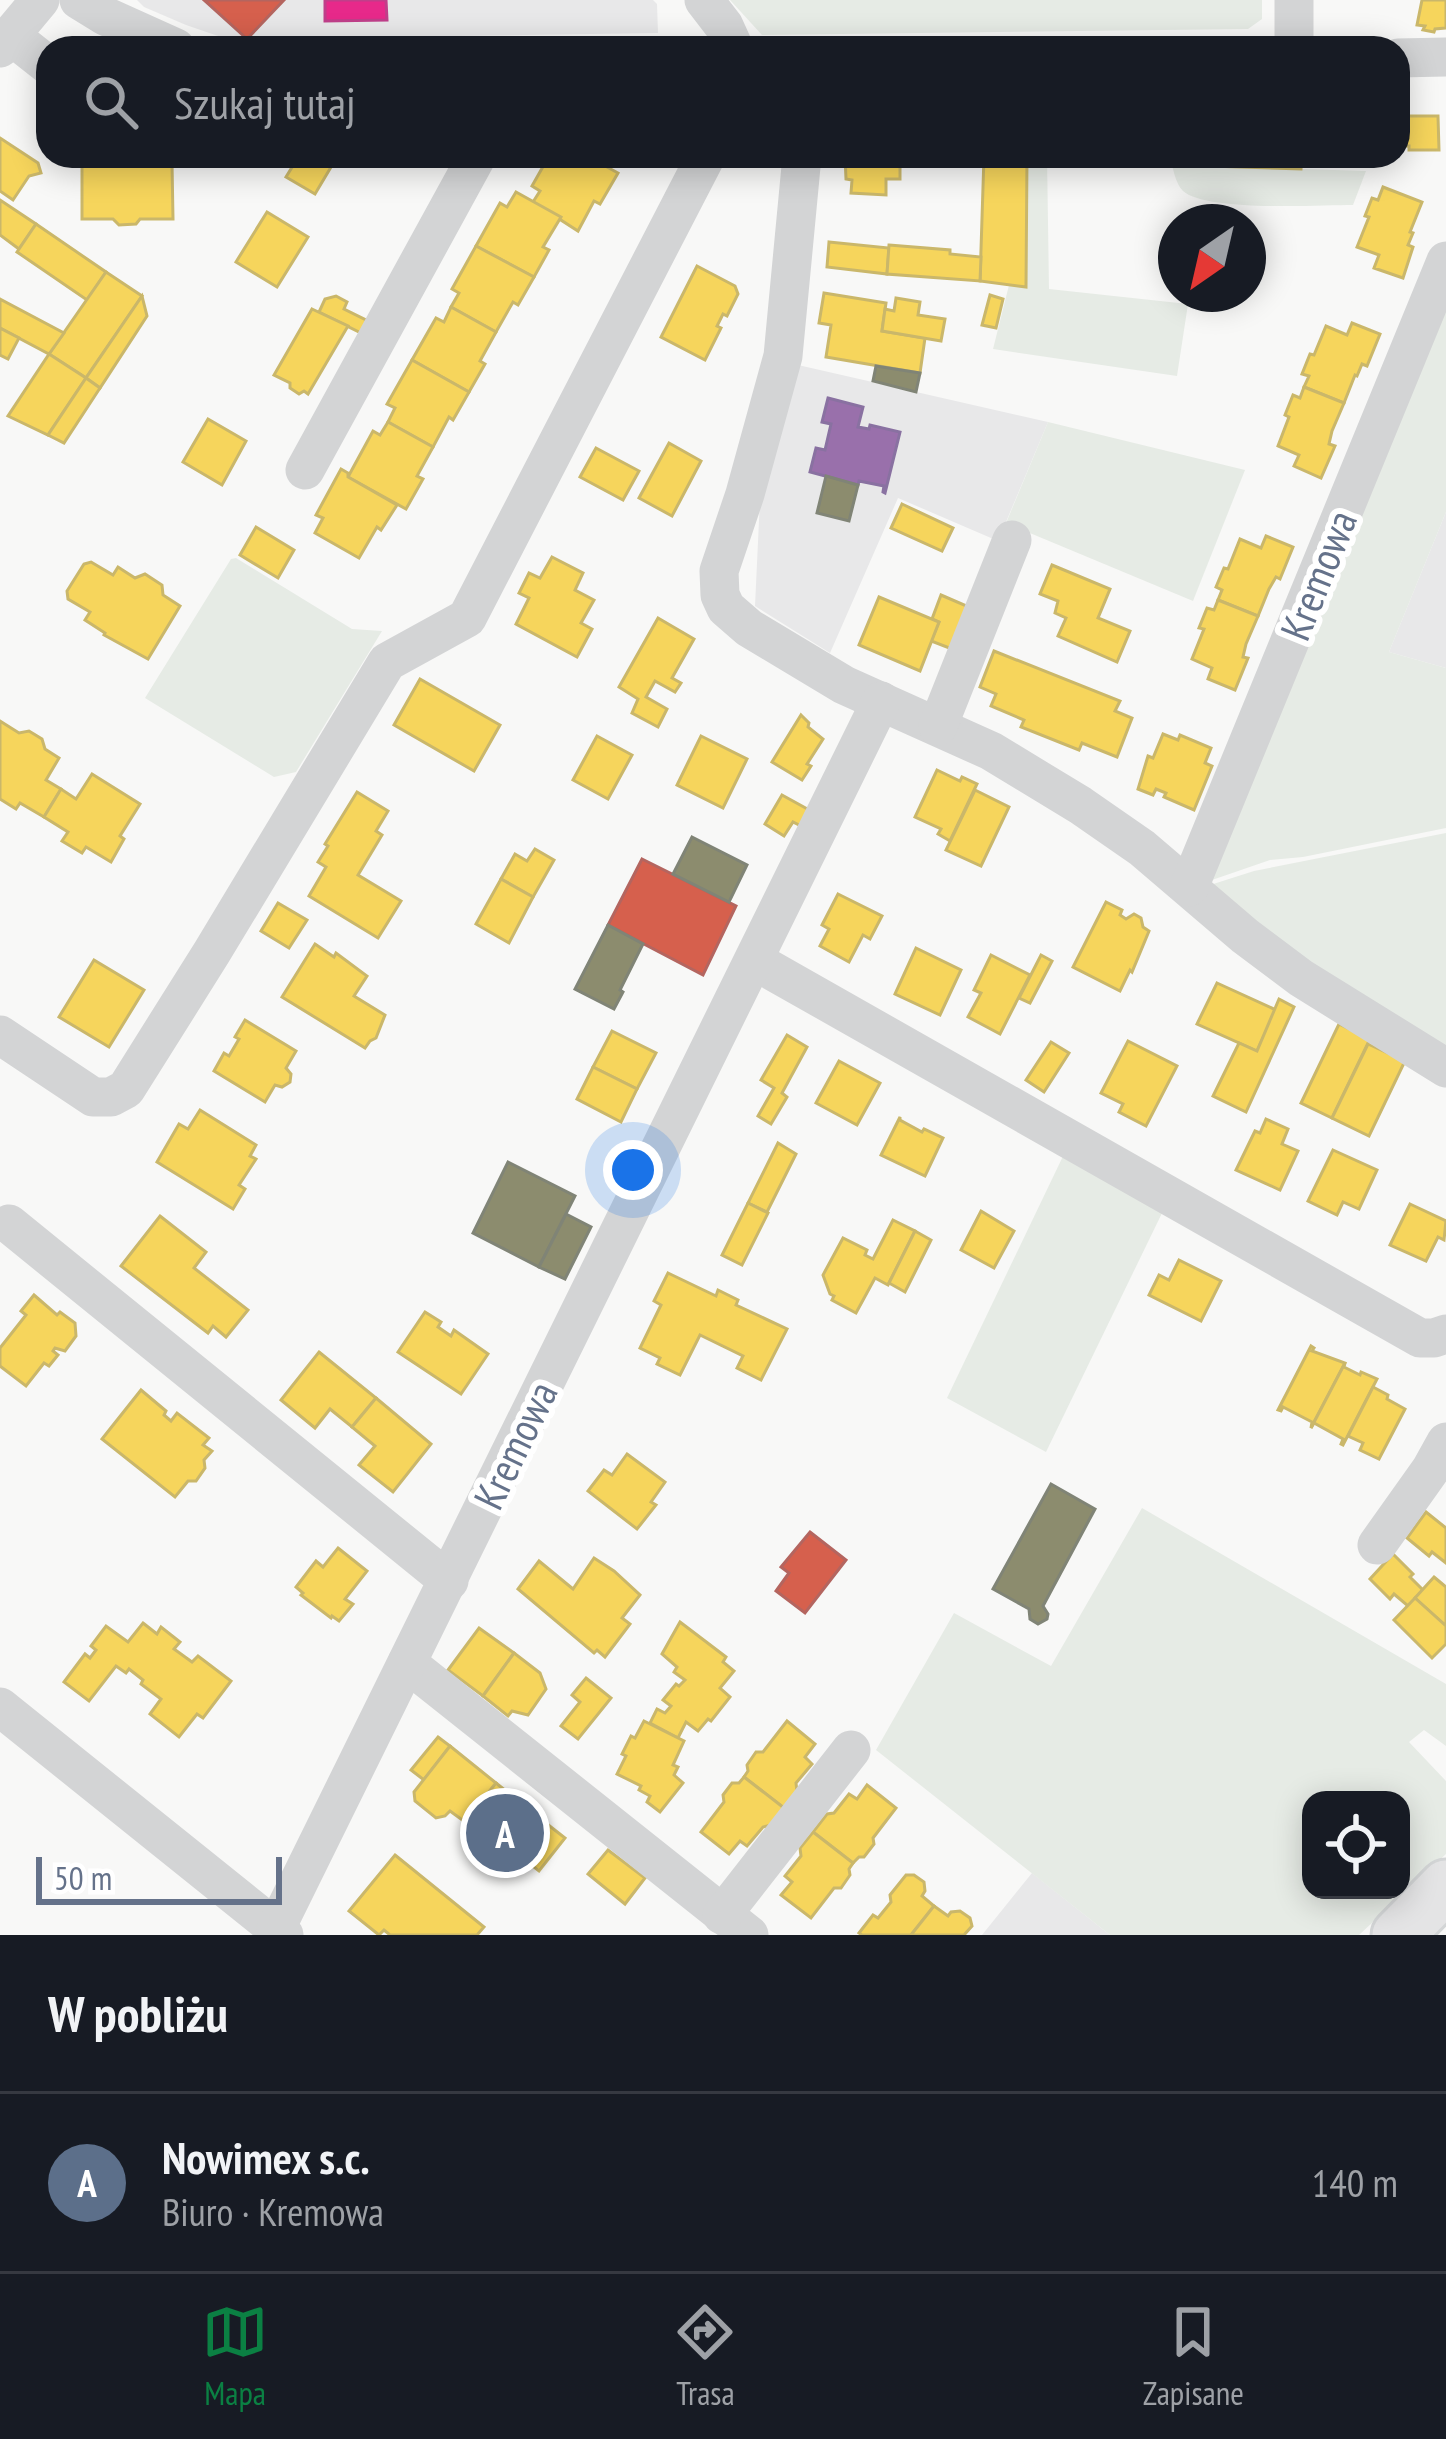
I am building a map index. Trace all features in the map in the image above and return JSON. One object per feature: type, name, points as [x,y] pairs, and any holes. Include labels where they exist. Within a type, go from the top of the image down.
[{"type":"main road","points":[[1398,1935],[1446,1886]]},
{"type":"street","points":[[36,59],[5,42],[40,0]]},
{"type":"street","points":[[79,0],[149,36]]},
{"type":"street","points":[[704,0],[729,36]]},
{"type":"street","points":[[1294,0],[1294,36]]},
{"type":"street","points":[[1410,58],[1446,57]]},
{"type":"street","points":[[305,470],[470,168]]},
{"type":"street","points":[[0,1035],[93,1096],[111,1097],[126,1089],[387,662],[467,618],[700,168]]},
{"type":"street","points":[[801,168],[783,356],[718,571],[720,595],[727,608],[749,628],[844,686],[991,751],[1080,805],[1142,848],[1300,978],[1446,1068]]},
{"type":"street","name":"Kremowa","points":[[1189,887],[1446,262]]},
{"type":"street","points":[[938,726],[1012,540]]},
{"type":"street","name":"Kremowa","points":[[280,1932],[406,1663],[881,701]]},
{"type":"street","points":[[755,961],[1420,1338],[1444,1337]]},
{"type":"street","points":[[9,1224],[448,1581]]},
{"type":"street","points":[[1377,1545],[1446,1442]]},
{"type":"street","points":[[406,1663],[736,1925],[851,1750]]},
{"type":"street","points":[[0,1707],[280,1932]]},
{"type":"shaded area","points":[[137,0],[653,0],[658,33],[218,36]]},
{"type":"shaded area","points":[[730,0],[1262,0],[1262,19],[1248,29],[762,35]]},
{"type":"shaded area","points":[[1027,168],[1047,168],[1049,289],[1158,301],[1158,312],[1187,312],[1177,376],[993,349],[1009,285],[1026,286]]},
{"type":"shaded area","points":[[1173,168],[1366,171],[1353,205],[1230,204],[1183,191]]},
{"type":"shaded area","points":[[1446,302],[1446,512],[1389,652],[1446,668],[1446,828],[1270,860],[1212,880]]},
{"type":"shaded area","points":[[798,365],[1048,422],[998,541],[898,498],[830,653],[755,606],[760,499]]},
{"type":"shaded area","points":[[1048,422],[1245,470],[1193,601],[1006,523]]},
{"type":"shaded area","points":[[1446,512],[1446,668],[1389,652]]},
{"type":"shaded area","points":[[231,559],[352,629],[382,631],[296,772],[274,777],[145,698]]},
{"type":"shaded area","points":[[1446,833],[1446,1050],[1290,954],[1207,886],[1254,871]]},
{"type":"shaded area","points":[[1065,1152],[1164,1209],[1046,1452],[947,1398]]},
{"type":"shaded area","points":[[1142,1508],[1446,1684],[1446,1746],[1424,1730],[1409,1742],[1446,1781],[1446,1854],[1410,1888],[1410,1791],[1302,1791],[1302,1899],[1398,1899],[1359,1935],[1110,1935],[876,1750],[954,1613],[1051,1666]]},
{"type":"shaded area","points":[[1032,1873],[1110,1935],[982,1935]]},
{"type":"building: Mieszkania","points":[[1422,0],[1446,0],[1446,28],[1434,32],[1417,25]]},
{"type":"building: Mieszkania","points":[[1410,116],[1438,116],[1439,150],[1410,150]]},
{"type":"building: Mieszkania","points":[[0,138],[36,162],[41,173],[29,176],[13,200],[0,191]]},
{"type":"building: Mieszkania","points":[[82,168],[172,168],[173,219],[140,219],[136,224],[119,225],[113,219],[82,219]]},
{"type":"building: Mieszkania","points":[[292,168],[330,168],[315,194],[286,177]]},
{"type":"building: Mieszkania","points":[[542,168],[609,168],[618,173],[600,204],[594,201],[578,231],[533,202],[540,191],[532,186]]},
{"type":"building: Mieszkania","points":[[846,168],[900,168],[900,179],[886,179],[886,195],[851,193],[852,180],[846,179]]},
{"type":"building: Mieszkania","points":[[984,168],[1027,168],[1026,287],[980,281]]},
{"type":"building: Mieszkania","points":[[1383,187],[1422,202],[1410,232],[1408,245],[1413,247],[1403,278],[1374,268],[1379,255],[1357,247],[1372,198],[1378,200]]},
{"type":"building: Mieszkania","points":[[516,192],[561,217],[543,247],[549,250],[534,277],[476,246],[500,203],[507,207]]},
{"type":"building: Mieszkania","points":[[0,200],[36,224],[19,249],[0,235]]},
{"type":"building: Mieszkania","points":[[267,212],[308,237],[277,287],[236,262]]},
{"type":"building: Mieszkania","points":[[36,224],[106,272],[87,300],[17,252]]},
{"type":"building: Mieszkania","points":[[829,242],[889,248],[887,274],[827,267]]},
{"type":"building: Mieszkania","points":[[889,245],[981,257],[980,281],[887,274]]},
{"type":"building: Mieszkania","points":[[476,246],[534,277],[496,332],[451,307],[459,293],[452,289]]},
{"type":"building: Mieszkania","points":[[697,266],[735,286],[738,294],[717,326],[721,328],[705,360],[661,337]]},
{"type":"building: Mieszkania","points":[[106,272],[142,296],[86,378],[49,354]]},
{"type":"building: Mieszkania","points":[[824,293],[886,303],[882,331],[925,338],[920,373],[826,357],[831,325],[819,323]]},
{"type":"building: Mieszkania","points":[[990,295],[1003,299],[996,328],[982,325]]},
{"type":"building: Mieszkania","points":[[142,296],[147,316],[100,388],[86,378]]},
{"type":"building: Mieszkania","points":[[336,296],[347,302],[344,309],[370,322],[363,334],[319,312],[325,299]]},
{"type":"building: Mieszkania","points":[[896,298],[920,302],[918,315],[945,319],[941,341],[882,331],[885,309],[894,311]]},
{"type":"building: Mieszkania","points":[[0,299],[64,333],[49,354],[0,328]]},
{"type":"building: Mieszkania","points":[[451,307],[496,332],[469,392],[412,360],[436,318],[444,322]]},
{"type":"building: Mieszkania","points":[[312,309],[348,326],[308,394],[299,394],[274,375]]},
{"type":"building: Mieszkania","points":[[1352,323],[1380,334],[1344,403],[1304,387],[1309,376],[1302,374],[1326,326],[1347,335]]},
{"type":"building: Mieszkania","points":[[0,328],[19,338],[8,359],[0,355]]},
{"type":"building: Mieszkania","points":[[49,354],[86,378],[48,435],[8,416]]},
{"type":"building: Mieszkania","points":[[412,360],[469,392],[433,447],[388,422],[395,408],[387,404]]},
{"type":"building: Mieszkania","points":[[86,378],[100,388],[64,443],[48,435]]},
{"type":"building: Mieszkania","points":[[1304,387],[1344,403],[1329,444],[1335,446],[1321,478],[1294,466],[1299,455],[1278,446],[1293,395],[1300,398]]},
{"type":"building: Mieszkania","points":[[208,419],[246,441],[222,485],[183,462]]},
{"type":"building: Mieszkania","points":[[388,422],[433,447],[417,476],[423,479],[406,509],[348,477],[373,431],[380,435]]},
{"type":"building: Mieszkania","points":[[669,443],[701,461],[672,516],[639,498]]},
{"type":"building: Mieszkania","points":[[596,448],[639,471],[623,500],[580,477]]},
{"type":"building: Mieszkania","points":[[341,469],[397,505],[359,558],[315,533],[323,518],[316,515]]},
{"type":"building: Mieszkania","points":[[902,504],[953,528],[942,551],[891,528]]},
{"type":"building: Mieszkania","points":[[256,527],[294,550],[278,578],[240,555]]},
{"type":"building: Mieszkania","points":[[1266,536],[1293,547],[1258,616],[1218,600],[1222,590],[1216,587],[1240,539],[1261,548]]},
{"type":"building: Mieszkania","points":[[552,557],[583,573],[575,590],[594,600],[581,623],[592,629],[577,657],[516,624],[529,598],[519,593],[529,573],[540,578]]},
{"type":"building: Mieszkania","points":[[91,562],[113,575],[118,567],[135,578],[145,574],[180,606],[148,659],[104,635],[85,620],[90,612],[68,599],[67,591],[84,564]]},
{"type":"building: Mieszkania","points":[[1052,565],[1110,589],[1098,618],[1130,631],[1117,662],[1058,636],[1066,618],[1055,613],[1058,601],[1040,594]]},
{"type":"building: Mieszkania","points":[[941,595],[969,607],[952,649],[931,641],[939,622],[932,619]]},
{"type":"building: Mieszkania","points":[[879,597],[939,622],[920,671],[859,645]]},
{"type":"building: Mieszkania","points":[[1218,600],[1258,616],[1235,690],[1208,679],[1212,668],[1192,659],[1207,608],[1214,610]]},
{"type":"building: Mieszkania","points":[[658,618],[694,639],[672,678],[681,683],[675,692],[655,681],[646,697],[667,709],[658,727],[632,713],[638,699],[619,687]]},
{"type":"building: Mieszkania","points":[[994,651],[1120,701],[1115,711],[1132,718],[1117,757],[1082,743],[1079,750],[1021,727],[1024,720],[991,706],[996,694],[980,687]]},
{"type":"building: Mieszkania","points":[[420,679],[500,725],[474,771],[394,725]]},
{"type":"building: Mieszkania","points":[[801,715],[823,739],[802,780],[772,762]]},
{"type":"building: Mieszkania","points":[[0,721],[42,739],[45,749],[59,758],[46,780],[61,789],[44,817],[20,803],[16,809],[0,799]]},
{"type":"building: Mieszkania","points":[[1163,734],[1178,740],[1180,735],[1211,748],[1205,763],[1212,766],[1194,810],[1156,789],[1153,795],[1138,789],[1148,756],[1153,758]]},
{"type":"building: Mieszkania","points":[[597,736],[632,755],[608,799],[573,780]]},
{"type":"building: Mieszkania","points":[[701,736],[747,759],[723,808],[677,785]]},
{"type":"building: Mieszkania","points":[[937,770],[977,784],[950,841],[938,834],[941,829],[915,817]]},
{"type":"building: Mieszkania","points":[[92,774],[140,804],[111,862],[86,847],[82,853],[62,841],[68,832],[44,817],[61,789],[76,799]]},
{"type":"building: Mieszkania","points":[[975,790],[1009,807],[981,866],[946,850]]},
{"type":"building: Mieszkania","points":[[357,792],[388,811],[376,831],[382,835],[358,875],[401,901],[378,938],[309,896],[326,867],[318,862],[325,844]]},
{"type":"building: Mieszkania","points":[[782,795],[811,811],[801,826],[793,822],[784,836],[765,824]]},
{"type":"building: Mieszkania","points":[[535,849],[554,860],[533,897],[501,879],[515,854],[527,861]]},
{"type":"building: Mieszkania","points":[[501,879],[533,897],[509,943],[476,924]]},
{"type":"building: Mieszkania","points":[[838,894],[882,916],[870,939],[863,935],[849,962],[820,946],[829,929],[822,925]]},
{"type":"building: Mieszkania","points":[[1106,902],[1122,910],[1120,915],[1126,919],[1134,914],[1141,918],[1149,931],[1120,991],[1073,967]]},
{"type":"building: Mieszkania","points":[[278,903],[307,920],[289,948],[261,931]]},
{"type":"building: Mieszkania","points":[[315,944],[367,976],[354,996],[385,1015],[376,1038],[365,1048],[282,997]]},
{"type":"building: Mieszkania","points":[[916,948],[961,970],[940,1015],[895,994]]},
{"type":"building: Mieszkania","points":[[991,955],[1030,975],[1000,1034],[968,1017],[981,993],[974,990]]},
{"type":"building: Mieszkania","points":[[1041,955],[1052,961],[1030,1003],[1019,998]]},
{"type":"building: Mieszkania","points":[[94,960],[144,990],[109,1047],[59,1017]]},
{"type":"building: Mieszkania","points":[[1217,983],[1276,1010],[1257,1051],[1197,1024]]},
{"type":"building: Mieszkania","points":[[1279,999],[1294,1007],[1246,1112],[1213,1096],[1239,1043],[1257,1051]]},
{"type":"building: Mieszkania","points":[[245,1020],[296,1051],[286,1068],[290,1082],[275,1085],[265,1102],[214,1071],[224,1053],[229,1056]]},
{"type":"building: Mieszkania","points":[[1339,1024],[1370,1039],[1332,1118],[1301,1103]]},
{"type":"building: Mieszkania","points":[[612,1031],[656,1053],[637,1089],[593,1067]]},
{"type":"building: Mieszkania","points":[[787,1035],[807,1047],[771,1124],[758,1116],[774,1088],[761,1080]]},
{"type":"building: Mieszkania","points":[[1128,1041],[1177,1066],[1146,1126],[1119,1112],[1123,1104],[1101,1093]]},
{"type":"building: Mieszkania","points":[[1051,1042],[1069,1053],[1044,1092],[1026,1080]]},
{"type":"building: Mieszkania","points":[[1368,1044],[1405,1061],[1369,1136],[1332,1118]]},
{"type":"building: Mieszkania","points":[[839,1061],[880,1083],[857,1125],[816,1103]]},
{"type":"building: Mieszkania","points":[[593,1067],[637,1089],[621,1122],[577,1099]]},
{"type":"building: Mieszkania","points":[[200,1110],[256,1145],[250,1156],[256,1159],[239,1185],[245,1189],[233,1209],[157,1162],[179,1124],[188,1129]]},
{"type":"building: Mieszkania","points":[[900,1117],[922,1132],[943,1138],[925,1176],[881,1155]]},
{"type":"building: Mieszkania","points":[[1266,1119],[1288,1129],[1282,1144],[1298,1151],[1280,1190],[1236,1170]]},
{"type":"building: Mieszkania","points":[[778,1143],[796,1154],[767,1212],[748,1203]]},
{"type":"building: Mieszkania","points":[[1333,1150],[1377,1170],[1359,1209],[1343,1202],[1337,1215],[1308,1201]]},
{"type":"building: Mieszkania","points":[[748,1203],[768,1213],[742,1265],[722,1255]]},
{"type":"building: Mieszkania","points":[[1410,1204],[1446,1221],[1444,1240],[1438,1237],[1426,1261],[1390,1245]]},
{"type":"building: Mieszkania","points":[[981,1211],[1014,1231],[994,1268],[961,1250]]},
{"type":"building: Mieszkania","points":[[160,1216],[206,1252],[194,1268],[248,1310],[226,1337],[213,1326],[208,1333],[121,1266]]},
{"type":"building: Mieszkania","points":[[893,1220],[915,1231],[888,1285],[875,1278],[856,1313],[832,1300],[823,1275],[843,1238],[867,1250],[865,1255],[873,1259]]},
{"type":"building: Mieszkania","points":[[915,1231],[931,1240],[905,1292],[889,1283]]},
{"type":"building: Mieszkania","points":[[1179,1260],[1221,1281],[1201,1321],[1149,1295],[1159,1275],[1169,1280]]},
{"type":"building: Mieszkania","points":[[668,1273],[716,1296],[718,1290],[738,1300],[736,1305],[787,1329],[761,1380],[737,1368],[743,1356],[700,1335],[680,1375],[657,1364],[660,1358],[640,1348],[661,1305],[654,1301]]},
{"type":"building: Mieszkania","points":[[34,1295],[75,1323],[76,1336],[65,1351],[55,1348],[58,1355],[49,1366],[44,1363],[26,1386],[0,1366],[0,1348],[26,1315],[21,1311]]},
{"type":"building: Mieszkania","points":[[425,1312],[451,1336],[454,1330],[488,1354],[461,1394],[398,1352]]},
{"type":"building: Mieszkania","points":[[1311,1346],[1312,1351],[1345,1363],[1311,1428],[1312,1422],[1283,1407],[1278,1410]]},
{"type":"building: Mieszkania","points":[[319,1352],[376,1398],[352,1427],[330,1409],[315,1428],[281,1400]]},
{"type":"building: Mieszkania","points":[[1345,1363],[1344,1367],[1360,1375],[1377,1379],[1343,1445],[1343,1439],[1314,1423],[1311,1428]]},
{"type":"building: Mieszkania","points":[[1373,1387],[1405,1409],[1379,1459],[1360,1450],[1363,1443],[1348,1436]]},
{"type":"building: Mieszkania","points":[[141,1390],[171,1421],[177,1413],[209,1438],[203,1445],[212,1451],[204,1460],[205,1468],[175,1497],[102,1439]]},
{"type":"building: Mieszkania","points":[[376,1398],[431,1444],[393,1492],[359,1465],[375,1446],[352,1427]]},
{"type":"building: Mieszkania","points":[[627,1454],[665,1482],[651,1502],[656,1505],[637,1529],[588,1491],[604,1470],[612,1475]]},
{"type":"building: Mieszkania","points":[[1426,1512],[1446,1528],[1446,1563],[1407,1538]]},
{"type":"building: Mieszkania","points":[[338,1548],[367,1571],[345,1599],[353,1604],[339,1621],[296,1587],[316,1561],[323,1567]]},
{"type":"building: Mieszkania","points":[[1393,1554],[1423,1590],[1408,1606],[1394,1594],[1390,1599],[1370,1579]]},
{"type":"building: Mieszkania","points":[[594,1558],[640,1595],[622,1618],[630,1624],[605,1657],[597,1650],[594,1653],[518,1589],[539,1561],[573,1589]]},
{"type":"building: Mieszkania","points":[[1434,1577],[1446,1587],[1446,1626],[1415,1598]]},
{"type":"building: Mieszkania","points":[[1415,1598],[1446,1626],[1446,1644],[1432,1658],[1394,1620]]},
{"type":"building: Mieszkania","points":[[680,1622],[726,1657],[723,1662],[734,1671],[720,1688],[730,1697],[711,1721],[698,1731],[686,1722],[678,1738],[650,1723],[657,1709],[665,1713],[671,1706],[663,1700],[685,1680],[662,1654]]},
{"type":"building: Mieszkania","points":[[143,1623],[157,1634],[161,1627],[180,1642],[174,1649],[192,1662],[198,1656],[231,1681],[203,1718],[197,1714],[179,1737],[150,1714],[161,1699],[129,1669],[126,1673],[116,1666],[89,1701],[64,1682],[85,1654],[90,1658],[96,1650],[91,1646],[106,1626],[128,1642]]},
{"type":"building: Mieszkania","points":[[479,1628],[514,1653],[483,1696],[448,1670]]},
{"type":"building: Mieszkania","points":[[514,1653],[540,1673],[546,1689],[528,1715],[512,1711],[508,1716],[483,1696]]},
{"type":"building: Mieszkania","points":[[586,1678],[611,1698],[578,1739],[561,1726],[580,1702],[572,1695]]},
{"type":"building: Mieszkania","points":[[644,1721],[684,1741],[673,1765],[678,1767],[674,1775],[683,1783],[660,1812],[647,1802],[650,1796],[639,1790],[641,1786],[617,1774],[631,1736],[635,1738]]},
{"type":"building: Mieszkania","points":[[787,1721],[815,1744],[805,1757],[812,1764],[784,1808],[744,1777],[756,1752],[763,1752]]},
{"type":"building: Mieszkania","points":[[438,1737],[450,1746],[424,1780],[411,1770]]},
{"type":"building: Mieszkania","points":[[450,1746],[496,1783],[465,1822],[450,1811],[436,1818],[415,1801],[414,1792]]},
{"type":"building: Mieszkania","points":[[744,1777],[784,1808],[747,1846],[740,1841],[729,1854],[701,1832],[732,1783]]},
{"type":"building: Mieszkania","points":[[496,1783],[542,1820],[506,1865],[497,1866],[476,1849],[480,1834],[465,1822]]},
{"type":"building: Mieszkania","points":[[867,1785],[896,1808],[864,1857],[853,1863],[813,1832],[849,1794],[857,1799]]},
{"type":"building: Mieszkania","points":[[542,1820],[565,1838],[539,1871],[516,1853]]},
{"type":"building: Mieszkania","points":[[813,1832],[853,1863],[841,1888],[834,1888],[811,1918],[781,1895],[792,1882],[785,1876]]},
{"type":"building: Mieszkania","points":[[608,1850],[645,1878],[625,1904],[588,1874]]},
{"type":"building: Mieszkania","points":[[395,1855],[484,1927],[477,1935],[390,1935],[384,1930],[379,1935],[349,1911]]},
{"type":"building: Mieszkania","points":[[906,1875],[924,1882],[922,1896],[934,1906],[911,1935],[859,1933],[891,1902],[890,1895]]},
{"type":"building: Mieszkania","points":[[934,1906],[948,1916],[960,1911],[972,1926],[964,1935],[911,1935]]},
{"type":"building: Handel","points":[[204,0],[284,0],[250,36],[244,36]]},
{"type":"building: Handel","points":[[642,859],[736,906],[703,975],[608,925]]},
{"type":"building: Handel","points":[[810,1532],[846,1560],[805,1613],[776,1591],[789,1573],[781,1567]]},
{"type":"building: Biura","points":[[828,398],[863,407],[858,427],[900,432],[885,493],[884,486],[859,481],[858,485],[810,472],[816,448],[825,450],[831,424],[822,422]]},
{"type":"building: Zdrowie","points":[[325,0],[386,0],[387,20],[325,21]]},
{"type":"building: Przemysł","points":[[876,366],[920,373],[916,392],[873,381]]},
{"type":"building: Przemysł","points":[[826,476],[858,485],[849,521],[817,513]]},
{"type":"building: Przemysł","points":[[692,837],[747,865],[729,902],[673,874]]},
{"type":"building: Przemysł","points":[[608,925],[643,944],[614,1009],[575,989]]},
{"type":"building: Przemysł","points":[[508,1162],[575,1196],[539,1267],[473,1233]]},
{"type":"building: Przemysł","points":[[566,1214],[591,1227],[565,1279],[539,1267]]},
{"type":"building: Przemysł","points":[[1051,1484],[1095,1509],[1043,1606],[1047,1619],[1038,1624],[1030,1619],[1029,1609],[993,1589]]},
{"type":"place","name":"Nowimex s.c.","points":[[505,1833]]}]
